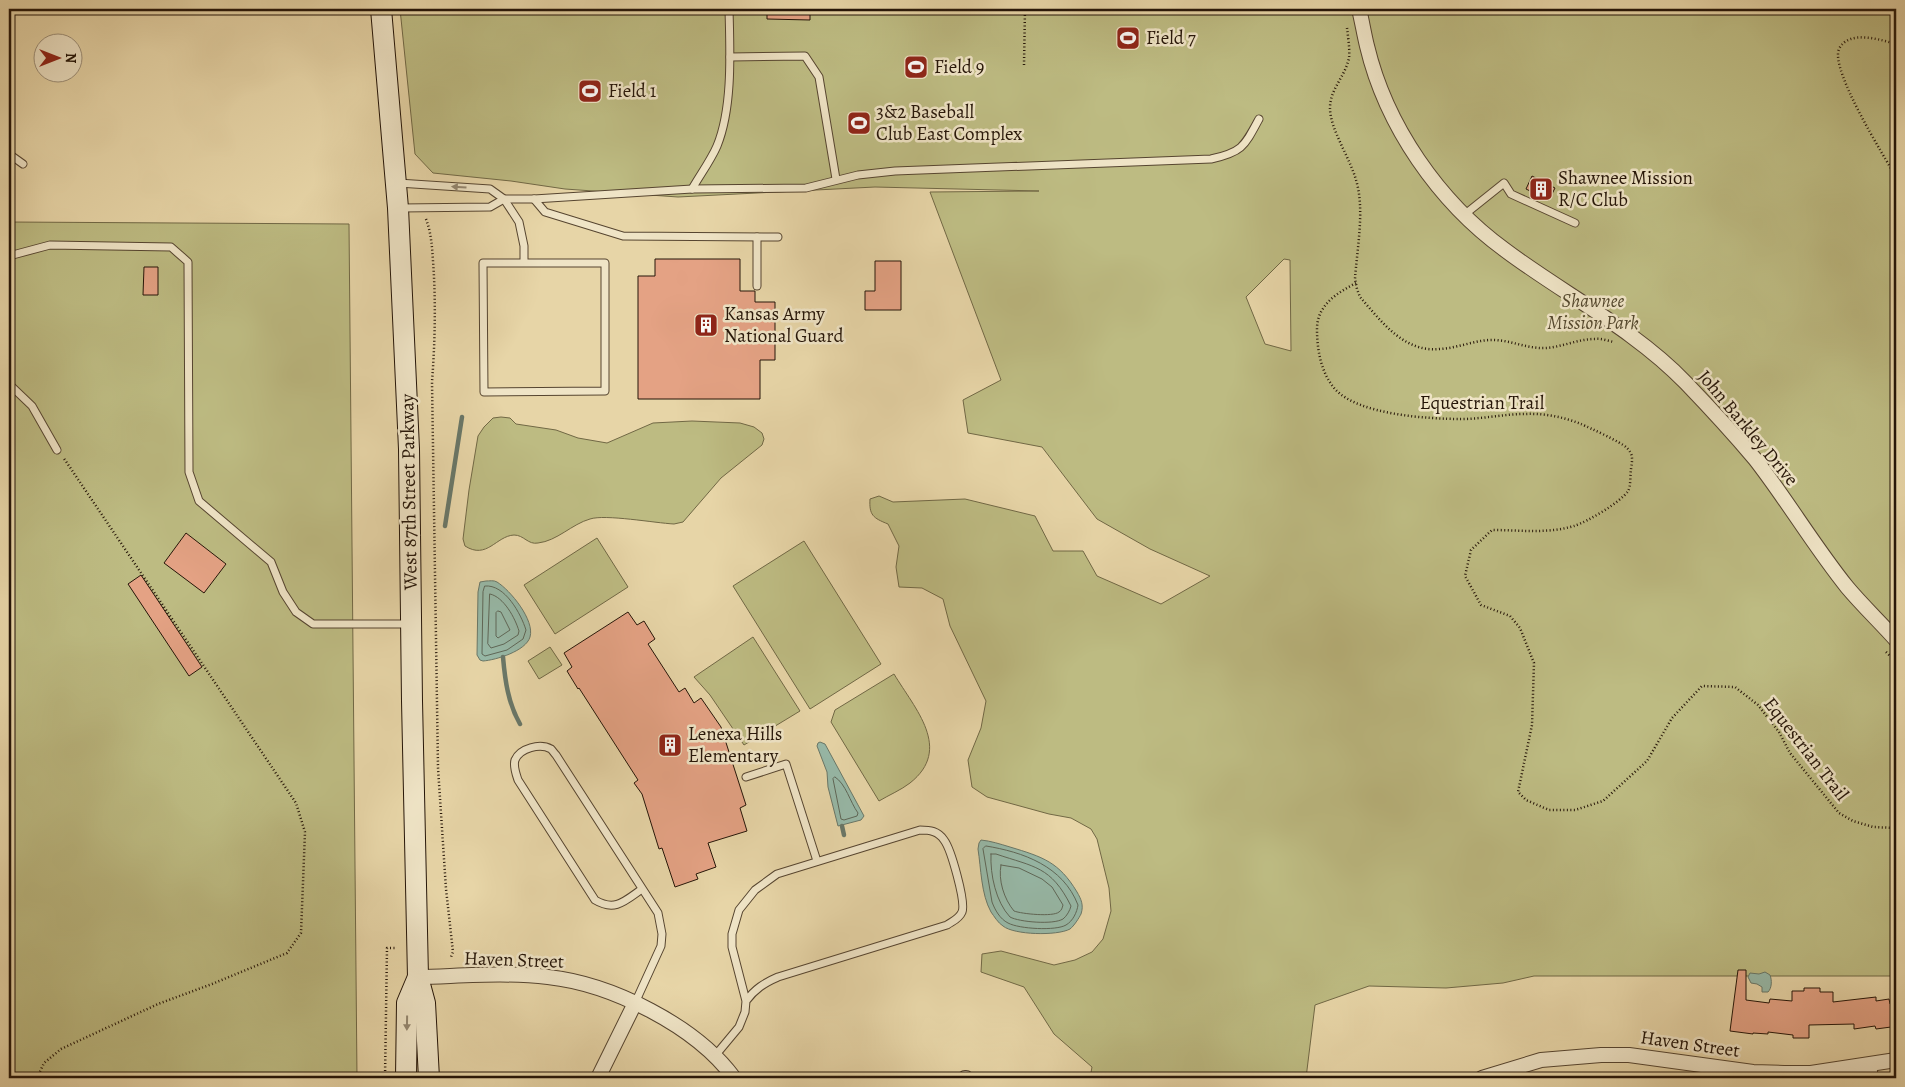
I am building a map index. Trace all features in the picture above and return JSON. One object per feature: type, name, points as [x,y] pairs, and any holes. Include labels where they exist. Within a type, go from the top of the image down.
[{"type":"main road","name":"West 87th Street Parkway","points":[[381,9],[398,208],[409,449],[418,977],[425,1002],[429,1078]]},
{"type":"main road","name":"West 87th Street Parkway","points":[[406,1078],[407,1003],[418,977]]},
{"type":"street","name":"John Barkley Drive","points":[[1359,9],[1367,48],[1381,90],[1398,126],[1421,165],[1449,200],[1504,250],[1609,320],[1649,350],[1684,380],[1756,460],[1847,587],[1896,640]]},
{"type":"street","name":"Haven Street","points":[[418,977],[503,975],[546,977],[593,987],[663,1016],[714,1057],[734,1078]]},
{"type":"street","points":[[598,1078],[635,1003]]},
{"type":"street","name":"Haven Street","points":[[1482,1078],[1540,1060],[1601,1055],[1629,1055],[1742,1070],[1784,1073],[1870,1072],[1896,1060]]},
{"type":"lane","points":[[692,189],[717,146],[724,122],[730,57],[729,9]]},
{"type":"lane","points":[[730,57],[805,56],[820,77],[836,179]]},
{"type":"lane","points":[[398,208],[490,207],[504,199],[534,199],[692,189],[806,188],[858,174],[1211,159],[1234,154],[1247,142],[1258,119]]},
{"type":"lane","points":[[9,154],[23,164]]},
{"type":"lane","points":[[395,182],[490,190],[504,199],[519,222],[522,234],[524,263]]},
{"type":"lane","points":[[1464,215],[1504,184],[1512,194],[1575,223]]},
{"type":"lane","points":[[534,199],[546,212],[623,236],[778,237]]},
{"type":"lane","points":[[757,237],[757,286]]},
{"type":"lane","points":[[9,256],[50,244],[171,247],[188,262],[189,472],[199,501],[271,562],[283,592],[296,612],[313,624],[411,624]]},
{"type":"lane","points":[[483,263],[524,263],[605,263],[605,391],[484,392],[483,263]]},
{"type":"lane","points":[[9,384],[32,406],[58,450]]},
{"type":"lane","points":[[635,1003],[661,946],[662,934],[658,912],[551,749],[542,746],[528,749],[519,755],[515,761],[518,780],[595,900],[604,906],[613,906],[642,889]]},
{"type":"lane","points":[[746,777],[786,764],[817,861]]},
{"type":"lane","points":[[714,1057],[740,1027],[746,1012],[746,1001],[732,947],[732,934],[740,910],[755,890],[777,874],[920,830],[936,832],[945,841],[962,896],[962,912],[957,919],[948,925],[772,980],[754,990],[746,1001]]},
{"type":"path","points":[[1024,9],[1024,65]]},
{"type":"path","points":[[1347,28],[1349,58],[1346,68],[1332,92],[1330,109],[1336,133],[1348,155],[1357,181],[1361,204],[1356,283],[1360,297],[1397,337],[1415,346],[1439,350],[1489,340],[1506,341],[1534,348],[1546,348],[1596,338],[1621,345]]},
{"type":"path","points":[[1896,44],[1875,39],[1858,38],[1848,40],[1843,44],[1838,54],[1840,66],[1850,92],[1869,131],[1896,177]]},
{"type":"path","points":[[422,208],[430,230],[434,275],[435,324],[432,382],[438,768],[446,889],[453,952],[450,956]]},
{"type":"path","name":"Equestrian Trail","points":[[1356,283],[1334,295],[1322,310],[1317,325],[1317,341],[1322,365],[1325,374],[1336,391],[1357,403],[1385,412],[1415,417],[1462,419],[1525,414],[1549,415],[1580,424],[1627,448],[1633,456],[1629,490],[1616,503],[1576,526],[1539,532],[1492,530],[1471,550],[1465,576],[1481,604],[1510,616],[1520,628],[1534,663],[1532,725],[1518,792],[1526,800],[1549,810],[1575,810],[1603,801],[1647,761],[1672,718],[1702,686],[1735,687],[1758,705],[1778,732],[1790,754],[1839,813],[1853,821],[1874,827],[1896,828]]},
{"type":"path","points":[[37,1078],[44,1063],[62,1049],[158,1004],[287,953],[302,933],[305,832],[296,803],[58,450]]},
{"type":"path","points":[[1883,648],[1896,662]]},
{"type":"path","points":[[385,1078],[387,948],[397,948]]},
{"type":"green space","name":"Shawnee Mission Park","points":[[400,9],[1896,9],[1896,976],[1534,976],[1503,983],[1446,988],[1369,986],[1315,1005],[1306,1078],[1090,1078],[1092,1067],[1054,1034],[1024,987],[981,972],[982,954],[1001,951],[1054,965],[1075,960],[1092,952],[1103,939],[1111,911],[1109,888],[1097,839],[1091,829],[1071,818],[987,797],[972,787],[968,760],[981,728],[986,701],[950,626],[943,599],[922,588],[899,587],[896,567],[899,546],[888,524],[873,515],[870,504],[870,499],[879,496],[893,502],[965,499],[1035,516],[1053,551],[1083,551],[1097,576],[1161,604],[1210,576],[1150,549],[1097,519],[1042,447],[968,433],[963,400],[1001,380],[930,192],[1039,191],[875,187],[678,197],[565,189],[433,173],[415,154]],"holes":[[[1284,259],[1290,260],[1291,351],[1265,344],[1246,297]]]},
{"type":"green space","points":[[9,222],[349,224],[357,1078],[9,1078]]},
{"type":"green space","points":[[493,418],[510,418],[516,424],[556,430],[578,438],[607,443],[653,423],[692,421],[740,423],[754,427],[762,433],[764,439],[762,445],[721,478],[683,522],[674,524],[618,518],[597,518],[583,521],[545,542],[531,543],[514,535],[508,536],[485,549],[473,550],[465,546],[463,539],[478,436]]},
{"type":"green space","points":[[597,538],[628,587],[555,634],[524,585]]},
{"type":"green space","points":[[804,541],[881,664],[810,709],[733,586]]},
{"type":"green space","points":[[753,637],[800,711],[744,745],[710,695],[694,677]]},
{"type":"green space","points":[[550,647],[562,665],[539,679],[528,661]]},
{"type":"green space","points":[[894,674],[920,715],[926,729],[929,757],[923,770],[910,783],[879,801],[831,722],[835,710]]},
{"type":"water","points":[[496,581],[514,598],[525,614],[531,630],[530,637],[523,647],[503,657],[483,661],[477,655],[478,592],[480,582]]},
{"type":"water","points":[[820,742],[825,744],[864,816],[861,820],[838,826],[828,787],[827,772],[817,746]]},
{"type":"water","points":[[981,840],[1032,854],[1057,867],[1070,882],[1081,900],[1082,911],[1072,928],[1056,933],[1036,934],[1009,929],[999,923],[991,912],[983,889],[978,849]]},
{"type":"water","points":[[1765,972],[1770,975],[1771,986],[1768,992],[1762,992],[1762,987],[1751,983],[1748,977],[1750,973],[1759,974]]},
{"type":"building","points":[[767,9],[810,9],[810,20],[767,19]]},
{"type":"building","name":"Shawnee Mission R/C Club","points":[[1532,176],[1555,188],[1549,200],[1526,189]]},
{"type":"building","name":"Kansas Army National Guard","points":[[655,259],[740,259],[740,291],[755,291],[755,302],[775,302],[775,360],[760,360],[760,399],[638,399],[638,276],[655,276]]},
{"type":"building","points":[[875,261],[901,261],[901,310],[865,310],[865,291],[875,291]]},
{"type":"building","points":[[144,267],[158,267],[158,295],[143,295]]},
{"type":"building","points":[[186,533],[226,564],[204,593],[164,563]]},
{"type":"building","points":[[141,575],[202,667],[189,676],[128,584]]},
{"type":"building","name":"Lenexa Hills Elementary","points":[[628,612],[637,625],[644,621],[655,639],[648,644],[679,692],[685,688],[694,703],[701,698],[721,727],[746,805],[740,808],[747,831],[708,843],[716,867],[696,874],[698,879],[675,887],[662,848],[659,849],[642,794],[634,783],[638,780],[567,671],[572,667],[564,653]]},
{"type":"building","points":[[1738,970],[1746,970],[1746,1000],[1769,1003],[1770,999],[1792,1001],[1792,991],[1804,991],[1804,988],[1820,988],[1820,992],[1833,992],[1833,1002],[1876,997],[1876,1001],[1889,999],[1890,1004],[1894,1003],[1896,1023],[1891,1024],[1891,1027],[1876,1029],[1875,1026],[1854,1029],[1854,1024],[1809,1025],[1809,1038],[1793,1038],[1793,1035],[1768,1032],[1768,1034],[1753,1034],[1730,1031]]},
{"type":"waterway","points":[[445,526],[462,417]]},
{"type":"waterway","points":[[503,657],[510,700],[520,724]]},
{"type":"waterway","points":[[842,826],[844,835]]},
{"type":"place","name":"Field 7","points":[[1128,38]]},
{"type":"place","name":"Field 9","points":[[916,67]]},
{"type":"place","name":"Field 1","points":[[590,91]]},
{"type":"place","name":"3&2 Baseball Club East Complex","points":[[859,123]]},
{"type":"place","name":"Shawnee Mission R/C Club","points":[[1541,189]]},
{"type":"place","name":"Kansas Army National Guard","points":[[706,325]]},
{"type":"place","name":"Lenexa Hills Elementary","points":[[670,745]]}]
